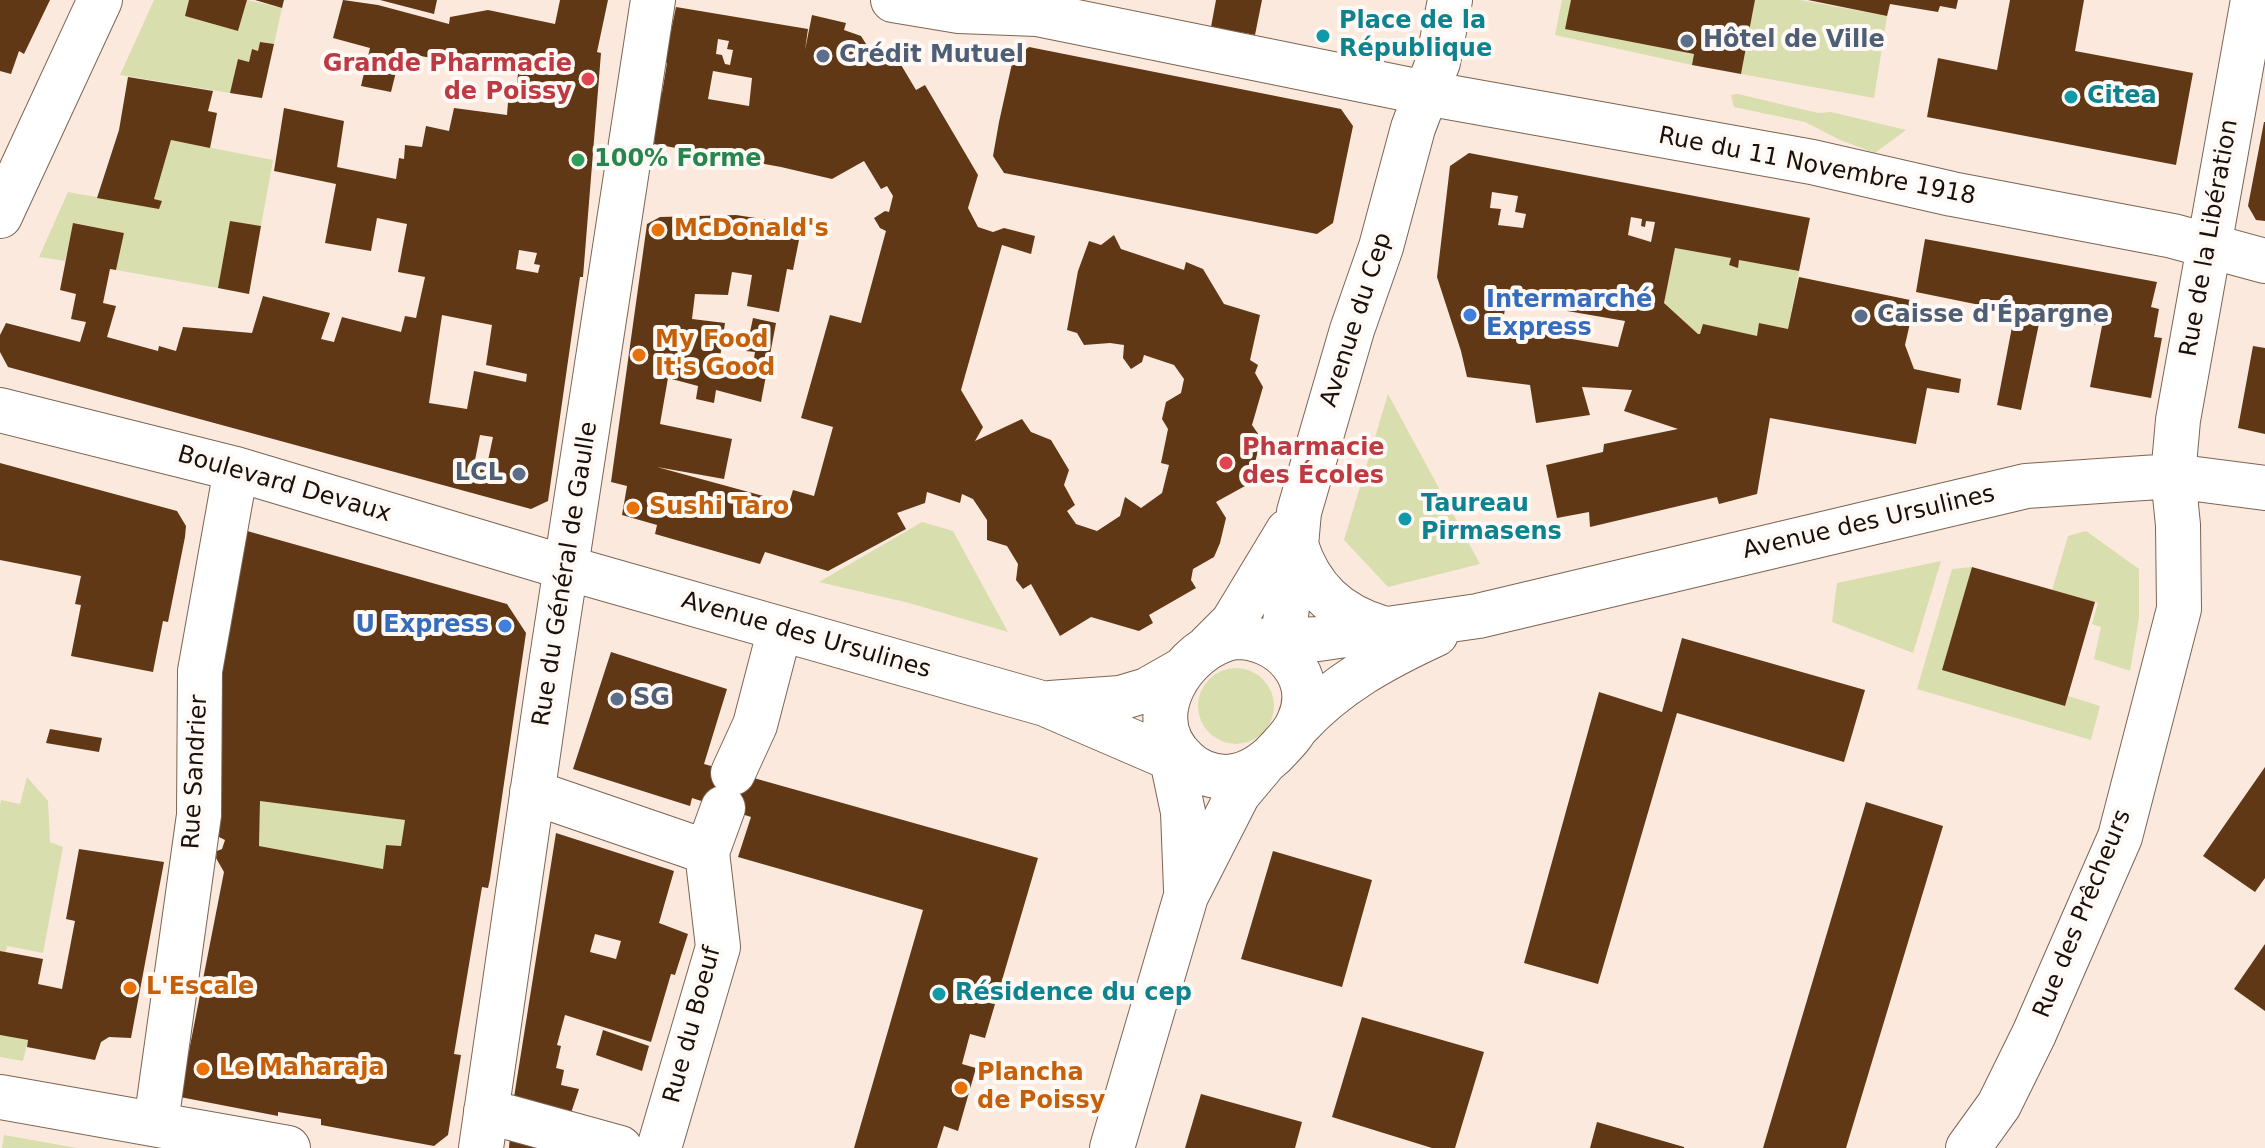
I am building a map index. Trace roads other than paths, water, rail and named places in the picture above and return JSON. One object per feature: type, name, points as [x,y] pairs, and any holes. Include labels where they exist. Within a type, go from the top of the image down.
[{"type":"street","points":[[0,216],[100,0]]},
{"type":"street","name":"Rue du Général de Gaulle","points":[[484,1130],[532,792],[653,0]]},
{"type":"street","points":[[893,0],[959,11],[1037,14],[1420,110],[1438,62],[1450,0]]},
{"type":"street","name":"Rue de la Libération","points":[[2173,476],[2178,420],[2253,0]]},
{"type":"street","name":"Rue du 11 Novembre 1918","points":[[1420,110],[1812,162],[1952,194],[2173,236],[2265,261]]},
{"type":"street","name":"Avenue du Cep","points":[[1283,650],[1284,620],[1298,528],[1352,330],[1381,247],[1420,110]]},
{"type":"street","name":"Boulevard Devaux","points":[[0,410],[236,469],[567,568]]},
{"type":"street","name":"Rue Sandrier","points":[[156,1123],[199,815],[200,671],[236,469]]},
{"type":"street","name":"Avenue des Ursulines","points":[[1283,650],[1318,639],[1478,616],[2026,486],[2173,476],[2265,488]]},
{"type":"street","name":"Rue des Prêcheurs","points":[[1968,1148],[1999,1105],[2034,1034],[2120,837],[2179,609],[2178,525],[2173,476]]},
{"type":"street","points":[[1298,528],[1303,567],[1319,592],[1348,614],[1382,628]]},
{"type":"street","name":"Avenue du Cep","points":[[1197,658],[1225,633],[1298,528]]},
{"type":"street","name":"Avenue des Ursulines","points":[[567,568],[1045,704],[1179,753]]},
{"type":"street","name":"Avenue des Ursulines","points":[[1297,727],[1329,695],[1364,670],[1398,651],[1478,616]]},
{"type":"street","name":"Rue du Boeuf","points":[[659,1148],[718,947],[707,852],[755,725],[780,629]]},
{"type":"street","points":[[1112,1148],[1186,896],[1238,794],[1297,727],[1304,699],[1302,682],[1283,650],[1252,637],[1235,637],[1197,658],[1174,681],[1167,697],[1179,753],[1186,896]]},
{"type":"street","name":"Avenue des Ursulines","points":[[1045,704],[1120,698],[1147,690],[1197,658]]},
{"type":"street","points":[[1179,753],[1217,776],[1232,777],[1264,763]]},
{"type":"street","points":[[532,792],[707,852]]},
{"type":"street","points":[[0,1097],[288,1148]]},
{"type":"street","points":[[484,1130],[620,1148]]},
{"type":"place","name":"Place de la République","points":[[1323,36]]},
{"type":"place","name":"Hôtel de Ville","points":[[1687,41]]},
{"type":"place","name":"Crédit Mutuel","points":[[823,56]]},
{"type":"place","name":"Grande Pharmacie de Poissy","points":[[588,79]]},
{"type":"place","name":"Citea","points":[[2071,97]]},
{"type":"place","name":"100% Forme","points":[[578,160]]},
{"type":"place","name":"McDonald's","points":[[658,230]]},
{"type":"place","name":"Intermarché Express","points":[[1470,315]]},
{"type":"place","name":"Caisse d'Épargne","points":[[1861,316]]},
{"type":"place","name":"My Food It's Good","points":[[639,355]]},
{"type":"place","name":"Pharmacie des Écoles","points":[[1226,463]]},
{"type":"place","name":"LCL","points":[[519,474]]},
{"type":"place","name":"Sushi Taro","points":[[633,508]]},
{"type":"place","name":"Taureau Pirmasens","points":[[1405,519]]},
{"type":"place","name":"U Express","points":[[505,626]]},
{"type":"place","name":"SG","points":[[617,699]]},
{"type":"place","name":"L'Escale","points":[[130,988]]},
{"type":"place","name":"Résidence du cep","points":[[939,994]]},
{"type":"place","name":"Le Maharaja","points":[[203,1069]]},
{"type":"place","name":"Plancha de Poissy","points":[[961,1088]]}]
